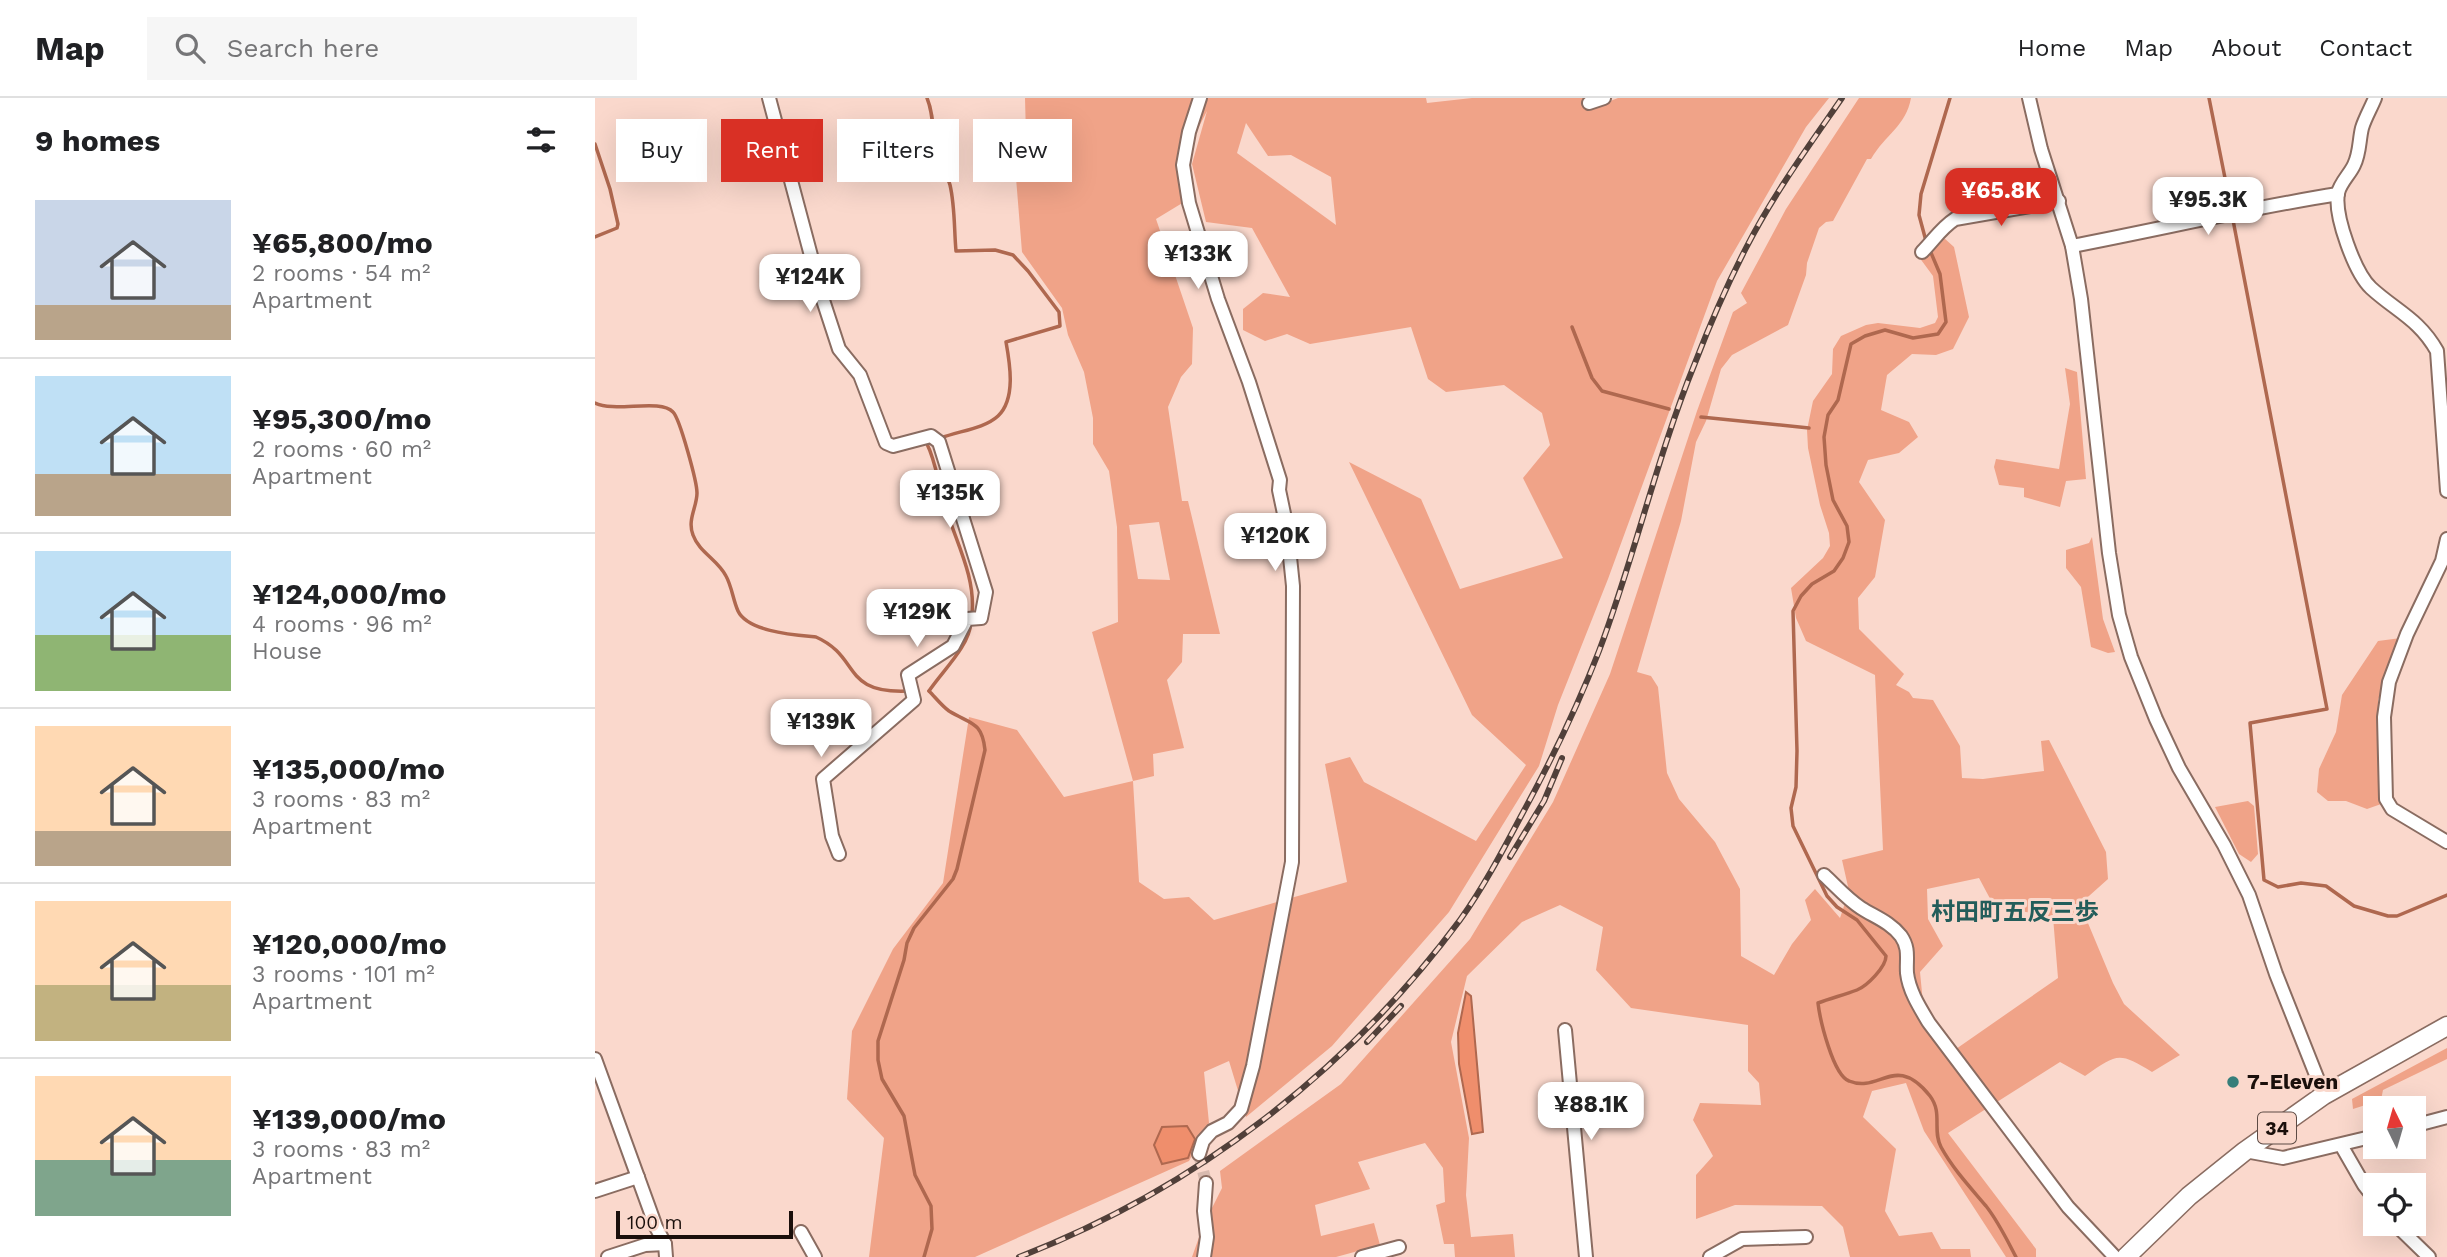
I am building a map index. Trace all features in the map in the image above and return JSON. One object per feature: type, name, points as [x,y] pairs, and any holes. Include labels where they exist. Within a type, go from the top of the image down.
[{"type":"highway","name":"34","points":[[2126,1257],[2189,1196],[2245,1151],[2324,1095],[2447,1026]]},
{"type":"street","points":[[769,98],[822,296],[839,349],[860,375],[886,443],[893,446],[935,439],[986,592],[981,618],[967,619],[953,646],[908,675],[914,700],[823,779],[832,836],[839,854]]},
{"type":"street","points":[[1199,1154],[1203,1141],[1212,1131],[1228,1123],[1241,1109],[1253,1066],[1292,862],[1294,668],[1293,586],[1279,490],[1280,480],[1189,204],[1183,165],[1189,132],[1200,98]]},
{"type":"street","points":[[1589,104],[1604,98]]},
{"type":"street","points":[[2029,98],[2072,246],[2081,299],[2109,553],[2122,626],[2131,657],[2155,719],[2179,768],[2224,845],[2249,895],[2276,974],[2324,1095]]},
{"type":"street","points":[[2375,98],[2363,124],[2354,166],[2338,194],[2343,231],[2369,287],[2410,316],[2437,351],[2447,491]]},
{"type":"street","points":[[2072,246],[2338,194]]},
{"type":"street","points":[[1922,251],[1941,229],[1955,219],[2059,201]]},
{"type":"street","points":[[2447,540],[2442,561],[2407,634],[2389,682],[2384,717],[2386,799],[2392,809],[2447,842]]},
{"type":"street","points":[[1824,875],[1854,902],[1890,925],[1902,937],[1908,949],[1907,974],[1913,995],[1929,1023],[2069,1207],[2115,1257]]},
{"type":"street","points":[[1565,1030],[1586,1257]]},
{"type":"street","points":[[595,1059],[601,1091],[638,1177],[665,1250]]},
{"type":"street","points":[[2426,1123],[2447,1117]]},
{"type":"street","points":[[2245,1151],[2283,1158],[2363,1139]]},
{"type":"street","points":[[2341,1145],[2363,1183]]},
{"type":"street","points":[[595,1191],[638,1177]]},
{"type":"street","points":[[1204,1257],[1207,1237],[1204,1210],[1206,1183]]},
{"type":"street","points":[[801,1232],[815,1257]]},
{"type":"street","points":[[2407,1236],[2428,1257]]},
{"type":"street","points":[[1207,1237],[1214,1247],[1215,1257]]},
{"type":"street","points":[[1710,1257],[1742,1239],[1806,1237]]},
{"type":"street","points":[[608,1257],[645,1245],[665,1250]]},
{"type":"street","points":[[1362,1257],[1399,1247]]},
{"type":"shaded area","points":[[1025,98],[1426,98],[1427,103],[1472,98],[1593,98],[1595,107],[1618,98],[1829,98],[1806,127],[1717,281],[1608,579],[1558,705],[1539,766],[1449,912],[1332,1046],[1246,1117],[1229,1061],[1204,1072],[1209,1123],[1189,1161],[975,1257],[869,1257],[884,1138],[847,1099],[852,1031],[893,949],[943,883],[969,717],[1017,730],[1064,797],[1133,781],[1092,632],[1118,622],[1117,527],[1109,471],[1093,444],[1093,418],[1084,372],[1068,335],[1062,308],[1022,252],[1016,182],[1072,182],[1072,119],[1026,119]],"holes":[[[1207,111],[1192,164],[1206,222],[1252,228],[1290,297],[1263,293],[1243,309],[1243,330],[1265,341],[1287,334],[1310,344],[1411,327],[1428,379],[1446,392],[1504,385],[1542,413],[1550,445],[1523,478],[1563,558],[1460,589],[1421,499],[1349,462],[1472,715],[1526,765],[1476,841],[1364,782],[1350,757],[1325,764],[1347,882],[1214,920],[1189,897],[1164,899],[1139,882],[1133,781],[1154,776],[1153,754],[1184,748],[1167,680],[1182,662],[1183,634],[1220,634],[1188,501],[1182,501],[1168,407],[1181,377],[1192,364],[1193,328],[1156,219],[1184,202],[1178,168]],[[1246,123],[1268,156],[1291,155],[1331,177],[1336,225],[1237,153]],[[1159,522],[1170,580],[1138,579],[1129,525]]]},
{"type":"shaded area","points":[[1859,98],[1911,98],[1905,116],[1871,159],[1867,159],[1833,221],[1826,222],[1819,228],[1788,325],[1732,355],[1721,369],[1706,421],[1696,442],[1681,521],[1637,672],[1651,676],[1658,687],[1667,773],[1679,799],[1715,842],[1740,889],[1741,956],[1774,975],[1792,944],[1811,920],[1805,900],[1815,889],[1840,918],[1849,891],[1842,860],[1883,850],[1875,675],[1806,641],[1796,618],[1791,588],[1823,558],[1830,546],[1808,448],[1807,430],[1813,401],[1832,374],[1833,349],[1841,336],[1866,325],[1878,323],[1920,328],[1935,323],[1938,317],[1933,276],[1919,257],[1944,238],[1954,247],[1969,317],[1953,349],[1936,355],[1912,354],[1887,375],[1881,410],[1909,422],[1918,437],[1899,453],[1868,460],[1859,482],[1885,520],[1875,577],[1858,598],[1859,629],[1904,674],[1896,685],[1909,692],[1913,698],[1933,700],[1960,746],[1962,778],[1983,779],[2044,771],[2041,741],[2049,740],[2106,852],[2108,879],[2080,904],[2124,1004],[2180,1055],[2152,1072],[2132,1061],[2118,1058],[2104,1063],[2085,1076],[2060,1062],[1948,1133],[2036,1249],[2036,1257],[2006,1257],[1924,1131],[1906,1083],[1872,1091],[1863,1117],[1896,1149],[1885,1211],[1899,1236],[1932,1232],[1941,1249],[1970,1249],[1971,1257],[1850,1257],[1843,1227],[1822,1206],[1735,1205],[1696,1219],[1696,1175],[1713,1156],[1693,1120],[1700,1103],[1761,1105],[1759,1083],[1748,1071],[1748,1025],[1631,1008],[1596,970],[1603,927],[1560,905],[1522,922],[1467,976],[1451,1042],[1469,1138],[1466,1195],[1471,1237],[1513,1234],[1515,1257],[1455,1257],[1454,1244],[1444,1244],[1436,1205],[1445,1202],[1443,1168],[1425,1143],[1358,1162],[1370,1189],[1315,1205],[1321,1236],[1374,1223],[1380,1245],[1336,1257],[1192,1257],[1203,1226],[1222,1188],[1220,1171],[1341,1084],[1470,939],[1553,802],[1610,674],[1697,411],[1733,312],[1747,303],[1741,293],[1786,209]],"holes":[[[1979,878],[1994,906],[2053,917],[2058,978],[1956,1049],[1923,1003],[1920,972],[1943,946],[1928,919],[1927,889]]]},
{"type":"shaded area","points":[[2065,368],[2077,372],[2086,479],[2066,481],[2060,507],[2024,497],[2024,488],[1999,485],[1994,467],[1996,459],[2059,469],[2070,404]]},
{"type":"shaded area","points":[[2092,537],[2103,619],[2115,652],[2108,653],[2091,647],[2081,587],[2066,568],[2066,550],[2089,543]]},
{"type":"shaded area","points":[[2401,638],[2378,700],[2384,803],[2367,809],[2346,801],[2328,801],[2317,792],[2319,769],[2336,732],[2342,695],[2378,641]]},
{"type":"shaded area","points":[[2248,801],[2254,806],[2258,854],[2251,862],[2239,854],[2215,807]]},
{"type":"shaded area","points":[[1466,992],[1471,996],[1483,1132],[1472,1134],[1459,1064],[1458,1033]]},
{"type":"shaded area","points":[[2447,1048],[2447,1059],[2383,1090],[2382,1096],[2363,1096],[2363,1106],[2353,1109],[2352,1099]]},
{"type":"shaded area","points":[[1187,1126],[1195,1139],[1188,1158],[1162,1164],[1154,1145],[1162,1127]]},
{"type":"waterway","points":[[927,98],[937,161],[949,181],[952,193],[956,251],[995,250],[1013,255],[1059,312],[1060,326],[1006,342],[1010,381],[1004,409],[986,424],[941,438]]},
{"type":"waterway","points":[[1926,241],[1919,215],[1921,194],[1950,98]]},
{"type":"waterway","points":[[2209,98],[2231,208]]},
{"type":"waterway","points":[[595,144],[618,224],[617,228],[595,237]]},
{"type":"waterway","points":[[2233,220],[2327,709],[2250,723],[2264,880],[2278,887],[2301,883],[2326,886],[2354,906],[2388,916],[2397,916],[2447,895]]},
{"type":"waterway","points":[[1929,248],[1940,274],[1946,322],[1938,334],[1913,338],[1885,330],[1851,344],[1838,400],[1828,415],[1824,437],[1826,465],[1833,500],[1847,526],[1849,542],[1834,571],[1812,584],[1793,611],[1797,751],[1796,787],[1791,808],[1793,826],[1827,896],[1837,907],[1857,920],[1886,956],[1879,971],[1861,988],[1818,1003],[1824,1034],[1838,1069],[1843,1077],[1860,1084],[1897,1075],[1918,1083],[1934,1102],[1941,1147],[1990,1212],[2016,1257]]},
{"type":"waterway","points":[[1572,327],[1592,378],[1602,391],[1669,409]]},
{"type":"waterway","points":[[595,403],[614,407],[658,406],[673,412],[684,438],[697,493],[691,524],[693,535],[726,576],[743,618],[773,631],[816,637],[840,654],[861,681],[872,687],[908,691]]},
{"type":"waterway","points":[[1701,417],[1809,428]]},
{"type":"waterway","points":[[934,441],[927,444],[948,516],[968,571],[972,614]]},
{"type":"waterway","points":[[929,691],[961,649],[971,622]]},
{"type":"waterway","points":[[924,1257],[932,1229],[931,1206],[915,1175],[904,1116],[882,1079],[878,1041],[907,943],[914,928],[953,879],[957,869],[985,750],[978,728],[949,711],[929,691]]},
{"type":"tunnel","points":[[1199,1154],[1206,1183]]},
{"type":"railway","points":[[1019,1257],[1084,1229],[1146,1197],[1263,1120],[1318,1075],[1369,1027],[1416,975],[1460,920],[1492,870],[1531,797],[1591,672],[1624,579],[1681,398],[1725,290],[1768,209],[1842,98]]},
{"type":"railway","points":[[1510,857],[1544,801],[1562,758]]},
{"type":"railway","points":[[1367,1042],[1401,1006]]},
{"type":"place","name":"7-Eleven","points":[[2233,1082]]},
{"type":"district","name":"村田町五反三歩","points":[[2015,912]]}]
